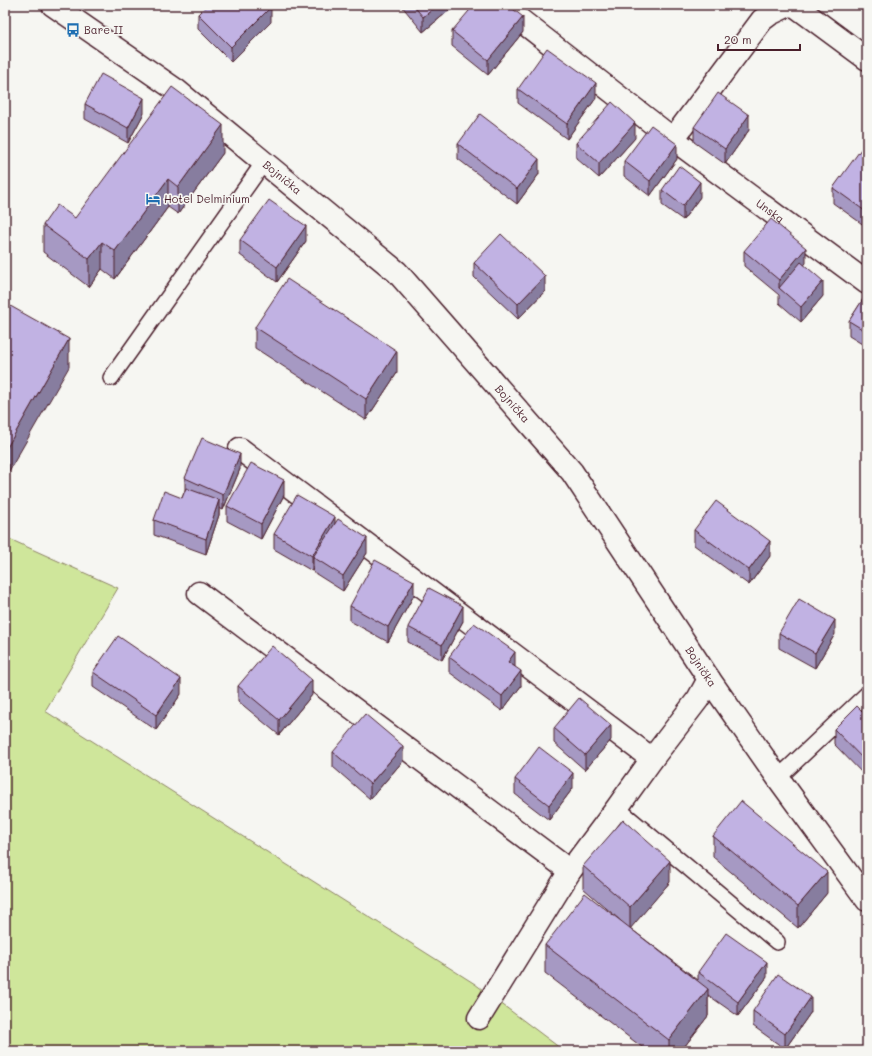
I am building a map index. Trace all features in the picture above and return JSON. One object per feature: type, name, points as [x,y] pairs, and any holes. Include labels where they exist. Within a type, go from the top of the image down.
[{"type":"street","name":"Bojnička","points":[[53,5],[176,90],[397,272],[572,472],[709,679],[778,778],[867,900]]},
{"type":"street","name":"Unska","points":[[501,5],[674,139],[867,283]]},
{"type":"street","points":[[674,139],[762,20],[770,14],[789,5]]},
{"type":"street","points":[[794,5],[867,59]]},
{"type":"street","points":[[240,449],[652,758]]},
{"type":"street","points":[[199,593],[570,870]]},
{"type":"street","points":[[479,1018],[570,870],[617,808],[652,758],[698,699],[709,679]]},
{"type":"lane","points":[[111,378],[264,162]]},
{"type":"lane","points":[[778,778],[867,694]]},
{"type":"lane","points":[[617,808],[777,942]]},
{"type":"green space","points":[[5,537],[118,588],[45,711],[475,984],[564,1051],[5,1051]]},
{"type":"building","points":[[207,5],[270,5],[271,7],[231,47],[198,14]]},
{"type":"building","points":[[413,5],[438,5],[423,17]]},
{"type":"building","points":[[474,5],[508,5],[523,17],[488,60],[452,31]]},
{"type":"building","points":[[547,48],[596,83],[567,124],[518,89]]},
{"type":"building","points":[[101,74],[144,98],[128,128],[85,104]]},
{"type":"building","points":[[172,87],[223,125],[178,187],[168,179],[115,251],[102,242],[89,259],[43,225],[57,205],[75,218]]},
{"type":"building","points":[[718,93],[749,115],[725,149],[694,127]]},
{"type":"building","points":[[612,102],[635,123],[599,163],[576,143]]},
{"type":"building","points":[[480,114],[539,159],[517,189],[458,144]]},
{"type":"building","points":[[651,125],[677,144],[650,181],[624,161]]},
{"type":"building","points":[[864,145],[867,147],[867,207],[865,211],[833,188]]},
{"type":"building","points":[[679,166],[700,182],[683,206],[662,190]]},
{"type":"building","points":[[269,200],[306,226],[277,267],[240,240]]},
{"type":"building","points":[[771,219],[806,248],[779,280],[744,251]]},
{"type":"building","points":[[501,234],[545,276],[518,304],[474,263]]},
{"type":"building","points":[[801,262],[823,281],[801,307],[779,288]]},
{"type":"building","points":[[287,279],[397,351],[366,399],[255,327]]},
{"type":"building","points":[[867,293],[867,332],[849,321]]},
{"type":"building","points":[[5,303],[69,339],[5,451]]},
{"type":"building","points":[[202,438],[240,454],[223,495],[185,478]]},
{"type":"building","points":[[251,463],[284,480],[261,524],[227,506]]},
{"type":"building","points":[[186,488],[219,500],[206,539],[154,520],[164,491],[182,498]]},
{"type":"building","points":[[297,495],[335,517],[312,556],[274,534]]},
{"type":"building","points":[[716,501],[770,541],[749,570],[694,530]]},
{"type":"building","points":[[338,519],[367,538],[343,576],[313,557]]},
{"type":"building","points":[[375,560],[414,581],[388,627],[350,606]]},
{"type":"building","points":[[429,588],[463,606],[442,645],[408,627]]},
{"type":"building","points":[[799,599],[835,620],[815,653],[779,633]]},
{"type":"building","points":[[474,623],[515,652],[508,662],[521,671],[502,696],[449,657]]},
{"type":"building","points":[[118,636],[181,679],[156,715],[93,672]]},
{"type":"building","points":[[272,646],[312,680],[279,720],[238,686]]},
{"type":"building","points":[[579,698],[611,725],[585,755],[554,728]]},
{"type":"building","points":[[857,706],[867,716],[867,763],[834,729]]},
{"type":"building","points":[[365,714],[403,746],[370,784],[333,752]]},
{"type":"building","points":[[539,747],[573,773],[549,805],[515,779]]},
{"type":"building","points":[[741,801],[827,872],[798,906],[713,836]]},
{"type":"building","points":[[623,820],[670,861],[630,907],[583,866]]},
{"type":"building","points":[[585,893],[708,989],[669,1040],[545,945]]},
{"type":"building","points":[[726,933],[767,962],[738,1002],[698,972]]},
{"type":"building","points":[[778,974],[811,997],[785,1034],[753,1011]]},
{"type":"place","name":"Bare II","points":[[73,30]]},
{"type":"place","name":"Hotel Delminium","points":[[153,199]]}]
